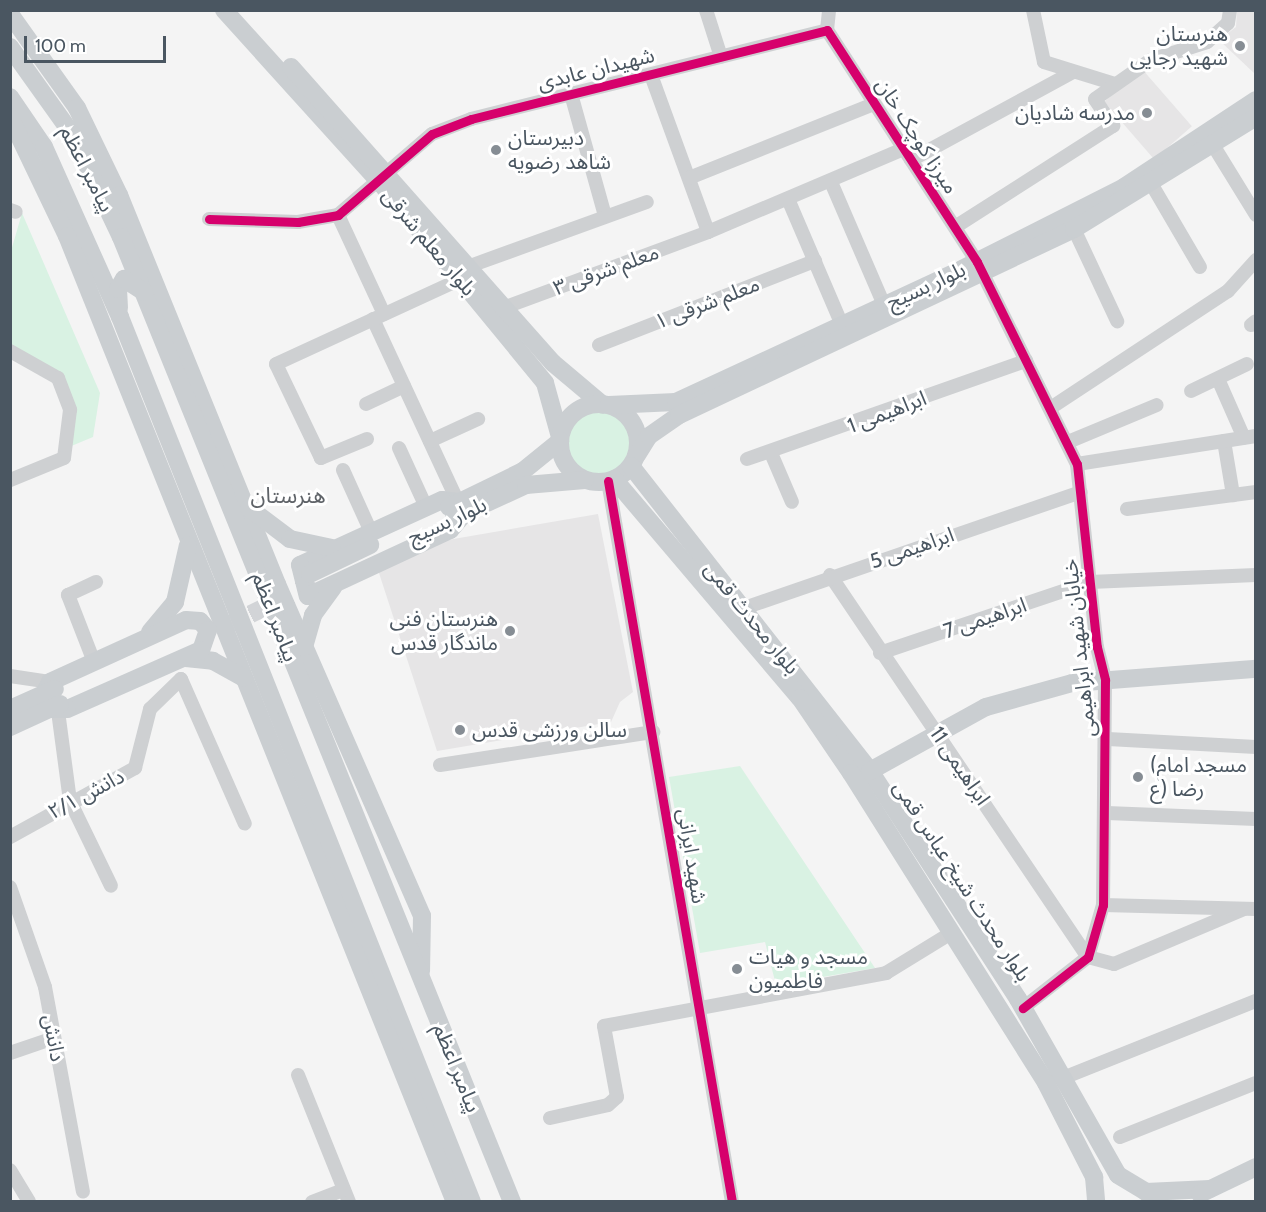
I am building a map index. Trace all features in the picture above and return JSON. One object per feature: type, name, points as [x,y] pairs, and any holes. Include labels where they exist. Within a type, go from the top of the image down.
[{"type":"main road","name":"بلوار معلم شرقی","points":[[224,10],[385,178]]},
{"type":"main road","name":"بلوار معلم شرقی","points":[[240,10],[466,272],[545,383],[560,439]]},
{"type":"main road","points":[[10,14],[95,141],[243,501],[280,610],[304,647],[422,916],[421,979]]},
{"type":"main road","name":"پیامبر اعظم","points":[[10,47],[72,134],[145,294],[280,610],[421,979],[512,1202]]},
{"type":"main road","name":"پیامبر اعظم","points":[[10,97],[44,147],[120,317],[390,986],[472,1202]]},
{"type":"main road","name":"بلوار بسیج","points":[[634,460],[649,436],[679,415],[981,267],[1124,187],[1256,100]]},
{"type":"main road","points":[[10,117],[50,193],[455,1202]]},
{"type":"main road","name":"بلوار بسیج","points":[[606,405],[676,402],[884,305],[1074,229],[1152,185],[1256,117]]},
{"type":"main road","points":[[83,234],[101,241],[111,232],[112,220]]},
{"type":"main road","name":"بلوار معلم شرقی","points":[[466,272],[504,308],[554,363],[606,405]]},
{"type":"main road","points":[[120,317],[120,282],[131,279],[145,294]]},
{"type":"main road","points":[[606,405],[630,419],[634,460],[611,480],[585,480],[565,463],[560,439],[572,414],[606,405]]},
{"type":"main road","name":"بلوار بسیج","points":[[461,508],[523,471],[560,439]]},
{"type":"main road","name":"بلوار محدث قمی","points":[[634,460],[744,608],[870,771]]},
{"type":"main road","name":"بلوار بسیج","points":[[312,579],[461,508],[526,484],[585,480]]},
{"type":"main road","name":"بلوار محدث شیخ عباس قمی","points":[[611,480],[636,505],[800,698],[1046,1083],[1096,1195]]},
{"type":"main road","points":[[442,500],[461,508],[457,526],[308,597],[297,571],[334,548],[442,500]]},
{"type":"main road","points":[[243,501],[275,532],[334,548]]},
{"type":"main road","points":[[142,640],[175,602],[189,540]]},
{"type":"main road","points":[[304,647],[314,615],[334,585]]},
{"type":"main road","points":[[10,709],[50,699],[184,658],[208,641],[200,621],[186,620],[94,662],[50,699],[10,726]]},
{"type":"main road","points":[[50,699],[196,635]]},
{"type":"main road","points":[[184,658],[213,661],[244,678]]},
{"type":"main road","points":[[870,771],[986,707],[1106,680],[1256,669]]},
{"type":"main road","name":"بلوار محدث شیخ عباس قمی","points":[[870,771],[1023,1008],[1116,1173],[1146,1192],[1210,1189]]},
{"type":"main road","points":[[355,957],[390,986]]},
{"type":"main road","points":[[1184,1202],[1256,1167]]},
{"type":"main road","points":[[1096,1195],[1117,1191],[1116,1173]]},
{"type":"street","points":[[706,10],[721,57]]},
{"type":"street","points":[[826,30],[829,10]]},
{"type":"street","points":[[1033,10],[1044,62],[1071,73],[1115,84]]},
{"type":"street","points":[[955,226],[1113,126],[1095,99],[1151,60],[1207,42],[1228,23],[1230,10]]},
{"type":"street","name":"شهیدان عابدی","points":[[338,215],[385,178],[432,134],[571,94],[826,30]]},
{"type":"street","name":"میرزا کوچک خان","points":[[826,30],[981,267]]},
{"type":"street","name":"معلم شرقی ۳","points":[[504,308],[708,232],[907,154],[1071,73]]},
{"type":"street","points":[[651,75],[708,232]]},
{"type":"street","points":[[571,94],[605,216]]},
{"type":"street","points":[[689,178],[874,104]]},
{"type":"street","points":[[1213,145],[1256,215]]},
{"type":"street","points":[[831,182],[884,305]]},
{"type":"street","points":[[1152,185],[1200,267]]},
{"type":"street","points":[[788,199],[842,325]]},
{"type":"street","points":[[367,439],[321,458],[276,364],[379,317],[466,272],[605,216],[647,202]]},
{"type":"street","points":[[209,219],[298,222],[338,215],[404,386],[461,508]]},
{"type":"street","points":[[1074,229],[1117,321]]},
{"type":"street","points":[[1052,407],[1228,291],[1256,260]]},
{"type":"street","name":"معلم شرقی ۱","points":[[599,345],[815,261]]},
{"type":"street","name":"خیابان شهید ابراهیمی","points":[[981,267],[1026,361],[1052,407],[1077,464],[1090,582],[1106,680],[1108,739],[1103,905],[1088,957]]},
{"type":"street","points":[[10,351],[58,378],[70,410],[64,458],[10,480]]},
{"type":"street","name":"ابراهیمی 1","points":[[747,459],[771,453],[1026,361]]},
{"type":"street","points":[[1191,391],[1218,380],[1247,364]]},
{"type":"street","points":[[1077,464],[1250,437],[1218,380]]},
{"type":"street","points":[[366,404],[404,386]]},
{"type":"street","points":[[1068,442],[1157,405]]},
{"type":"street","points":[[430,441],[478,419]]},
{"type":"street","points":[[1224,441],[1233,495]]},
{"type":"street","points":[[399,448],[426,507]]},
{"type":"street","points":[[771,453],[792,502]]},
{"type":"street","points":[[343,470],[371,532]]},
{"type":"street","name":"شهید ایرانی","points":[[611,480],[614,517],[653,732],[732,1202]]},
{"type":"street","name":"ابراهیمی 5","points":[[744,608],[830,575],[1081,492]]},
{"type":"street","points":[[1127,509],[1256,492]]},
{"type":"street","points":[[614,517],[636,505]]},
{"type":"street","name":"ابراهیمی 11","points":[[830,575],[880,653],[938,732],[1088,957]]},
{"type":"street","name":"ابراهیمی 7","points":[[880,653],[1090,582],[1256,575]]},
{"type":"street","points":[[94,662],[68,595],[96,582]]},
{"type":"street","points":[[10,676],[50,699],[70,801],[111,886]]},
{"type":"street","name":"دانش ۲/۱","points":[[10,837],[70,801],[135,768],[150,709],[181,679],[245,824]]},
{"type":"street","points":[[440,765],[653,732]]},
{"type":"street","points":[[1108,739],[1256,747]]},
{"type":"street","points":[[1107,813],[1256,819]]},
{"type":"street","name":"دانش","points":[[10,887],[45,987],[82,1192]]},
{"type":"street","points":[[1103,905],[1250,909]]},
{"type":"street","points":[[1023,1008],[1088,957],[1114,964],[1250,909]]},
{"type":"street","points":[[550,1118],[608,1105],[617,1097],[604,1026],[699,1010],[886,973],[951,933]]},
{"type":"street","points":[[1063,1078],[1256,1001]]},
{"type":"street","points":[[10,1053],[54,1038]]},
{"type":"street","points":[[298,1075],[346,1196],[312,1202]]},
{"type":"street","points":[[1120,1137],[1256,1083]]},
{"type":"street","points":[[10,1170],[29,1202]]},
{"type":"shaded area","name":"هنرستان شهید رجایی","points":[[1237,11],[1255,11],[1255,74],[1219,40],[1236,27]]},
{"type":"shaded area","name":"مدرسه شادیان","points":[[1142,69],[1192,126],[1154,159],[1104,102]]},
{"type":"shaded area","name":"هنرستان فنی ماندگار قدس","points":[[598,514],[633,692],[620,702],[611,722],[437,751],[378,570],[436,542]]},
{"type":"green space","points":[[22,213],[100,393],[93,437],[69,447],[62,374],[11,345],[11,251]]},
{"type":"green space","points":[[599,410],[612,412],[622,420],[630,430],[632,443],[630,456],[622,466],[612,474],[599,476],[586,474],[576,466],[568,456],[566,443],[568,430],[576,420],[586,412]]},
{"type":"green space","points":[[740,766],[875,968],[776,985],[765,942],[700,953],[669,777]]},
{"type":"tunnel","points":[[226,626],[315,583]]},
{"type":"cycle path","points":[[209,219],[298,222],[338,215],[432,134],[471,119],[827,30],[977,262],[1077,464],[1097,647],[1105,680],[1103,905],[1088,957],[1023,1008]]},
{"type":"cycle path","points":[[608,481],[732,1202]]},
{"type":"place","name":"هنرستان شهید رجایی","points":[[1240,46]]},
{"type":"place","name":"مدرسه شادیان","points":[[1147,113]]},
{"type":"place","name":"دبیرستان شاهد رضویه","points":[[496,150]]},
{"type":"place","name":"هنرستان فنی ماندگار قدس","points":[[510,631]]},
{"type":"place","name":"سالن ورزشی قدس","points":[[460,730]]},
{"type":"place","name":"(مسجد امام رضا (ع","points":[[1138,777]]},
{"type":"place","name":"مسجد و هیات فاطمیون","points":[[737,969]]},
{"type":"district","name":"هنرستان","points":[[288,496]]}]
